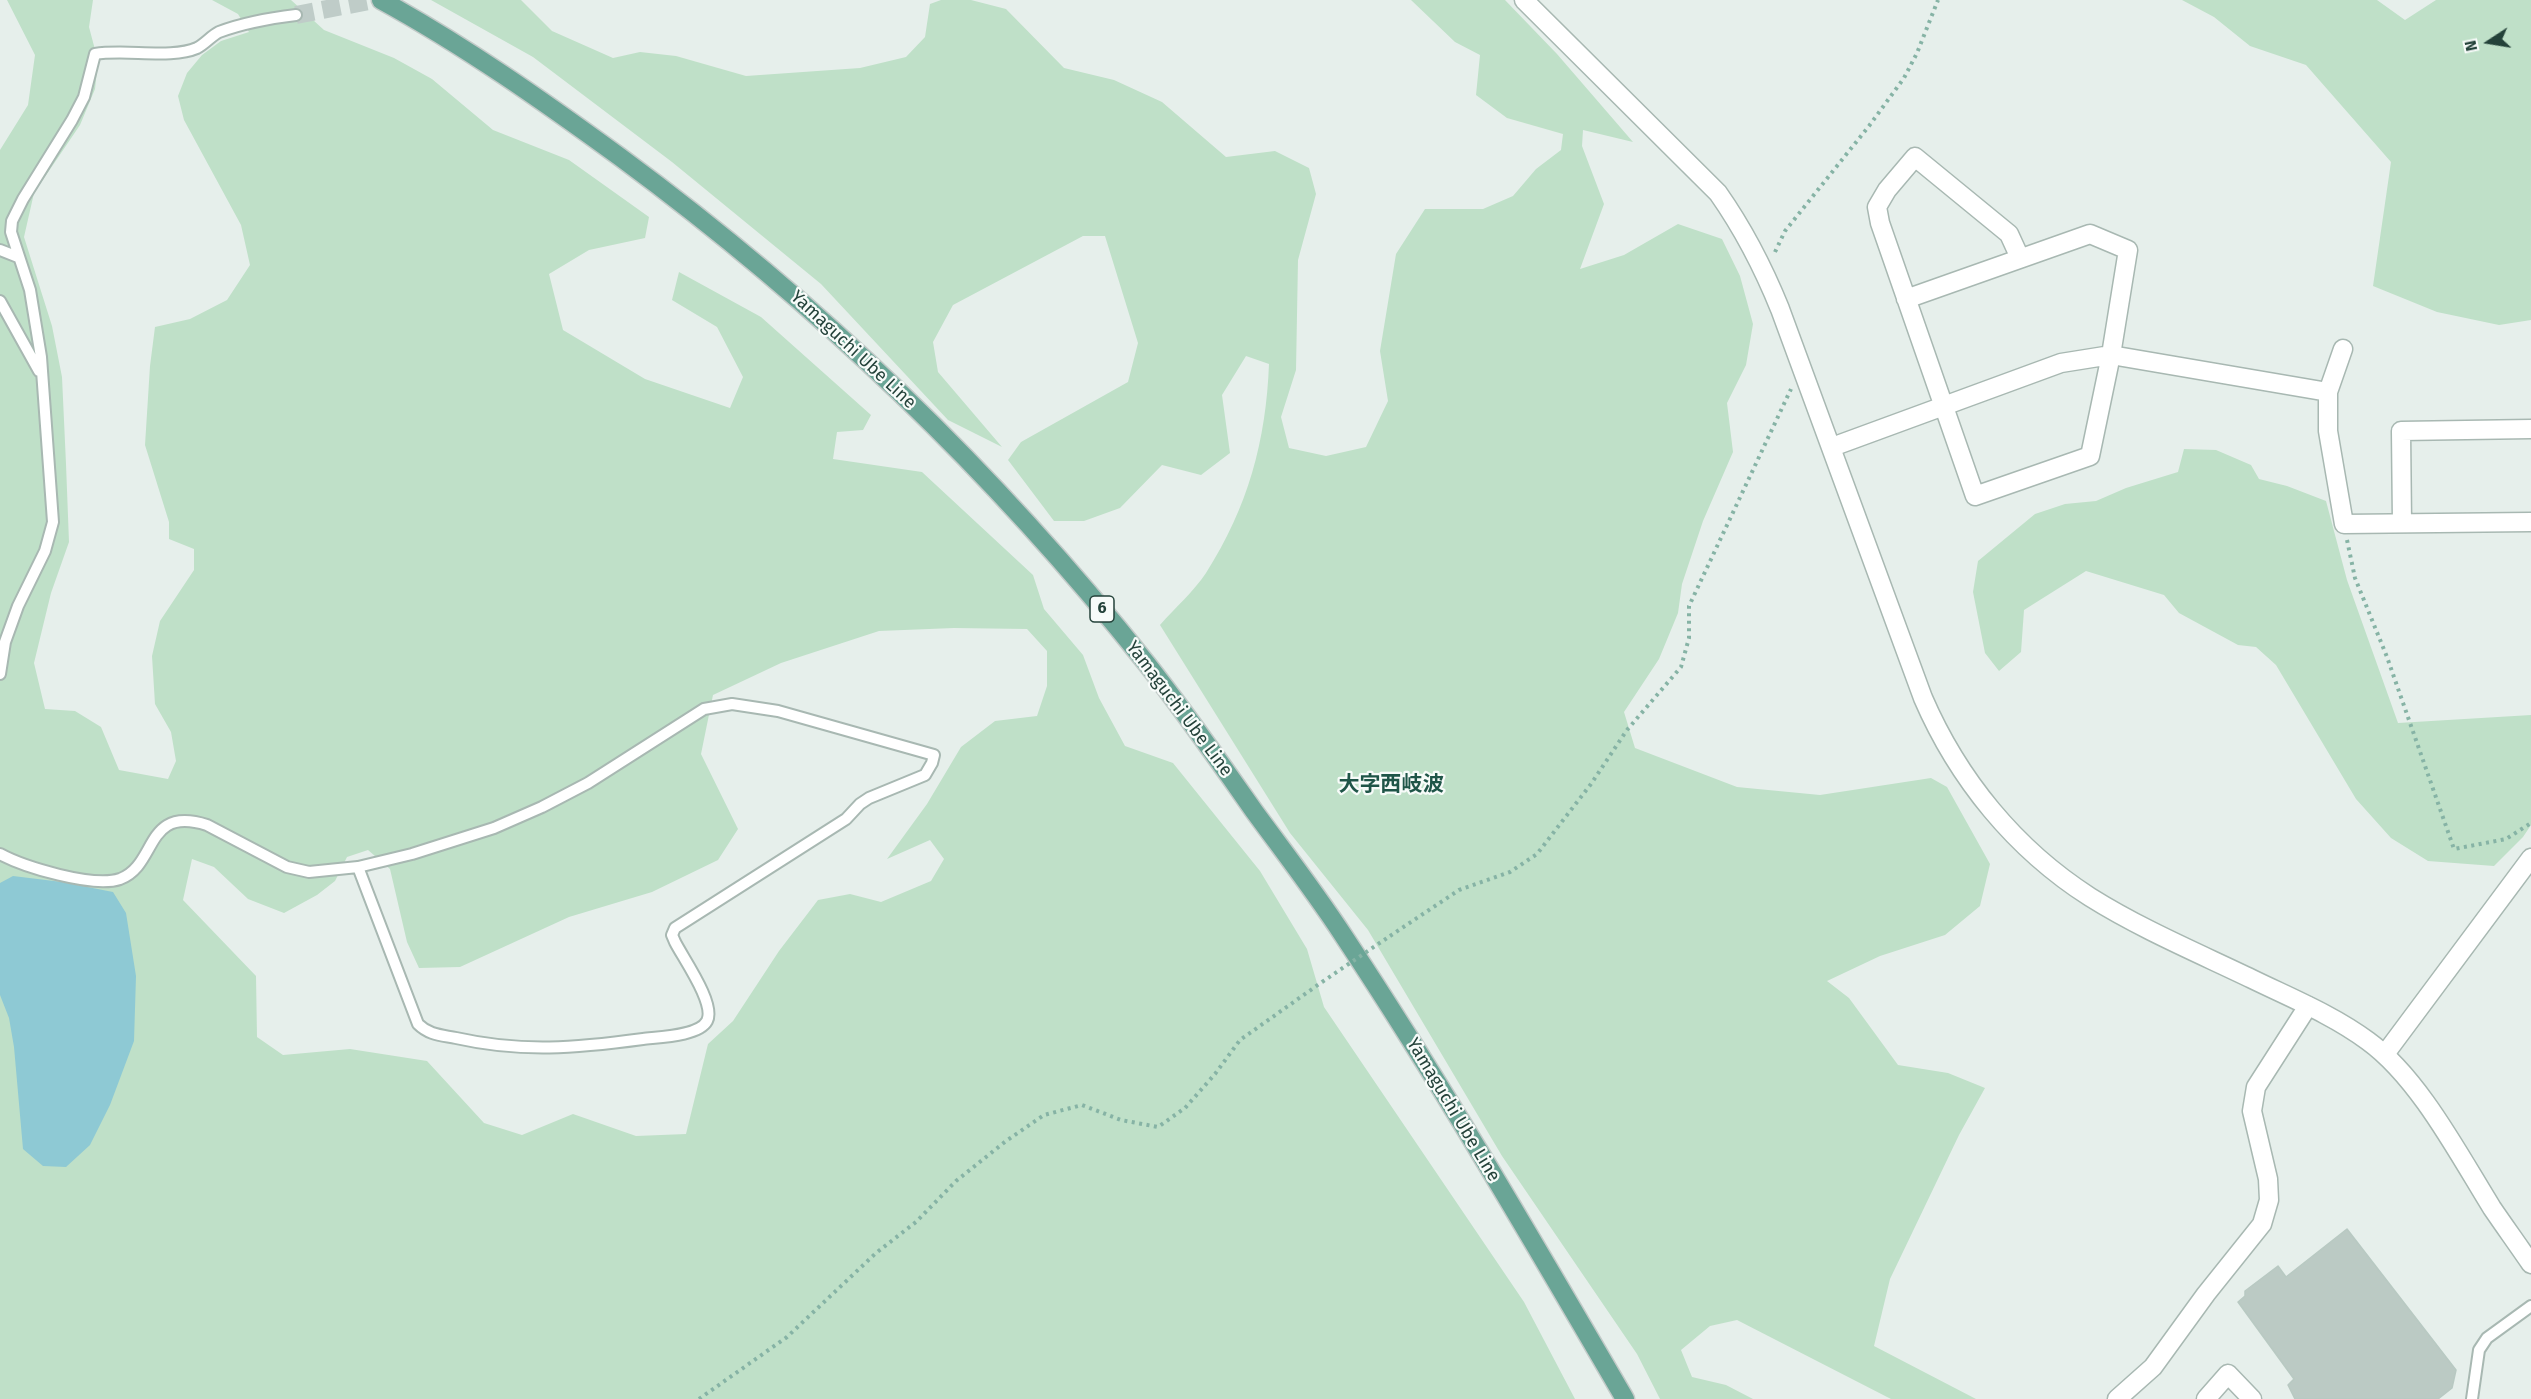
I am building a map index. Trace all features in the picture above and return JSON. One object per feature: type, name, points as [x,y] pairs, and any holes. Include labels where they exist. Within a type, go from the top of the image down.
[{"type":"main road","name":"Yamaguchi Ube Line","points":[[381,0],[528,90],[719,231],[804,303],[883,377],[975,466],[1038,536],[1148,665],[1339,929],[1392,1010],[1526,1229],[1625,1399]]},
{"type":"street","points":[[1524,0],[1718,193],[1741,226],[1766,273],[1923,699],[1939,736],[1960,770],[1989,807],[2021,842],[2090,896],[2129,919],[2342,1023],[2385,1054],[2428,1107],[2531,1264]]},
{"type":"street","points":[[1906,299],[2090,234],[2128,250],[2111,355],[2090,456],[1975,496],[1943,406],[1906,299],[1880,223],[1877,207],[1887,190],[1915,157],[2009,234],[2020,258]]},
{"type":"street","points":[[2343,349],[2328,392],[2328,431],[2344,524],[2531,522]]},
{"type":"street","points":[[1832,447],[2061,363],[2111,355],[2328,392]]},
{"type":"street","points":[[2402,524],[2401,431],[2531,429]]},
{"type":"street","points":[[2385,1054],[2531,858]]},
{"type":"street","points":[[2116,1399],[2153,1367],[2206,1294],[2262,1224],[2269,1200],[2268,1179],[2252,1111],[2256,1087],[2307,1006]]},
{"type":"street","points":[[2206,1399],[2228,1374],[2252,1399]]},
{"type":"lane","points":[[0,674],[5,642],[18,606],[45,551],[52,522],[43,383],[30,290],[11,232],[12,221],[80,104],[95,54],[129,51],[167,53],[197,48],[219,32],[273,18],[296,15]]},
{"type":"lane","points":[[0,250],[18,257]]},
{"type":"lane","points":[[0,301],[36,364],[43,383]]},
{"type":"lane","points":[[0,854],[53,872],[105,881],[121,879],[135,868],[156,835],[168,824],[193,821],[207,825],[287,867],[309,872],[358,867],[412,854],[494,828],[588,783],[704,708],[732,704],[778,711],[934,754],[925,775],[869,798],[846,819],[675,928],[672,935],[706,999],[710,1013],[707,1022],[698,1029],[679,1035],[579,1048],[535,1048],[487,1045],[430,1033],[418,1024],[358,867]]},
{"type":"lane","points":[[2472,1399],[2479,1350],[2487,1338],[2531,1306]]},
{"type":"path","points":[[1766,273],[1785,231],[1869,126],[1904,78],[1917,53],[1938,0]]},
{"type":"path","points":[[699,1399],[787,1337],[876,1253],[916,1222],[956,1181],[1006,1141],[1044,1115],[1082,1105],[1121,1120],[1158,1127],[1185,1108],[1215,1074],[1240,1040],[1459,890],[1510,872],[1537,854],[1591,784],[1627,730],[1681,667],[1689,638],[1689,606],[1793,384]]},
{"type":"path","points":[[2344,524],[2355,578],[2387,657],[2454,849],[2506,839],[2531,823]]},
{"type":"green space","points":[[7,0],[93,0],[89,27],[98,61],[95,89],[80,125],[34,193],[24,237],[52,326],[62,377],[66,464],[69,542],[51,593],[34,663],[45,709],[75,711],[101,727],[119,770],[168,779],[176,761],[171,732],[155,704],[152,656],[160,621],[194,570],[194,549],[169,539],[169,522],[145,445],[155,327],[190,319],[227,300],[250,265],[241,225],[184,120],[178,96],[187,73],[202,55],[221,41],[249,32],[238,14],[212,0],[291,0],[324,30],[394,58],[432,79],[493,130],[569,160],[649,217],[645,238],[589,250],[549,274],[563,330],[645,379],[730,408],[743,377],[717,327],[672,300],[679,272],[761,317],[871,415],[863,430],[837,432],[833,459],[922,472],[1033,575],[1044,609],[1083,655],[1099,698],[1125,746],[1173,763],[1260,871],[1307,949],[1324,1007],[1524,1302],[1575,1399],[0,1399],[0,150],[28,105],[35,55]],"holes":[[[954,628],[1027,629],[1047,651],[1047,686],[1037,716],[995,721],[961,747],[927,804],[887,859],[930,840],[944,859],[931,881],[881,902],[850,894],[818,900],[779,951],[733,1021],[708,1044],[686,1134],[636,1136],[573,1114],[522,1135],[484,1123],[427,1061],[350,1049],[283,1055],[257,1037],[256,976],[183,900],[192,859],[214,867],[248,899],[284,913],[317,895],[335,881],[347,857],[368,850],[390,869],[407,942],[419,968],[460,967],[569,917],[652,892],[718,860],[738,829],[701,754],[713,695],[781,663],[879,631]]]},
{"type":"green space","points":[[431,0],[521,0],[552,31],[613,58],[640,52],[676,56],[746,76],[860,68],[906,57],[925,37],[930,4],[941,0],[971,0],[1006,9],[1064,68],[1114,80],[1162,102],[1226,157],[1275,151],[1309,168],[1316,194],[1298,260],[1296,370],[1281,417],[1289,448],[1326,456],[1366,447],[1388,401],[1380,351],[1396,254],[1425,209],[1483,209],[1513,196],[1536,169],[1561,150],[1563,134],[1507,118],[1476,95],[1480,55],[1455,42],[1411,0],[1505,0],[1557,54],[1633,142],[1583,130],[1582,146],[1604,204],[1580,269],[1624,255],[1678,224],[1722,239],[1740,276],[1753,324],[1746,365],[1727,403],[1733,452],[1703,521],[1682,584],[1678,613],[1659,659],[1624,712],[1635,748],[1737,787],[1820,795],[1931,778],[1947,787],[1990,864],[1980,906],[1945,935],[1880,956],[1827,981],[1849,998],[1898,1065],[1948,1073],[1985,1088],[1959,1135],[1890,1279],[1874,1346],[1976,1399],[1891,1399],[1737,1320],[1710,1326],[1681,1350],[1692,1377],[1726,1385],[1753,1399],[1660,1399],[1637,1354],[1502,1156],[1368,930],[1290,833],[1160,625],[1206,573],[1221,548],[1244,498],[1259,447],[1269,364],[1246,356],[1222,395],[1230,453],[1201,475],[1162,465],[1120,508],[1084,521],[1054,521],[1008,460],[1021,442],[1128,382],[1138,343],[1105,236],[1083,236],[953,305],[933,342],[938,372],[1002,447],[948,420],[821,284],[672,162],[533,57]]},
{"type":"green space","points":[[2182,0],[2377,0],[2405,20],[2436,0],[2531,0],[2531,320],[2499,325],[2437,312],[2373,286],[2391,162],[2306,65],[2250,46],[2214,17]]},
{"type":"green space","points":[[2184,449],[2216,450],[2251,465],[2259,479],[2287,486],[2326,501],[2347,580],[2398,723],[2531,715],[2531,825],[2523,837],[2494,866],[2428,861],[2391,838],[2356,799],[2276,665],[2256,647],[2238,645],[2179,613],[2164,595],[2086,571],[2024,610],[2021,652],[1999,671],[1985,653],[1973,592],[1978,561],[2035,514],[2065,504],[2096,501],[2126,488],[2178,472]]},
{"type":"water","points":[[13,876],[62,882],[113,892],[126,913],[136,976],[134,1041],[110,1105],[90,1145],[66,1167],[43,1166],[23,1149],[14,1047],[9,1018],[0,995],[0,883]]},
{"type":"building","points":[[2347,1229],[2456,1370],[2452,1388],[2438,1399],[2295,1399],[2288,1385],[2294,1379],[2238,1302],[2245,1296],[2245,1291],[2278,1266],[2286,1277]]},
{"type":"tunnel","points":[[296,15],[374,0]]},
{"type":"district","name":"大字西岐波","points":[[1391,785]]}]
